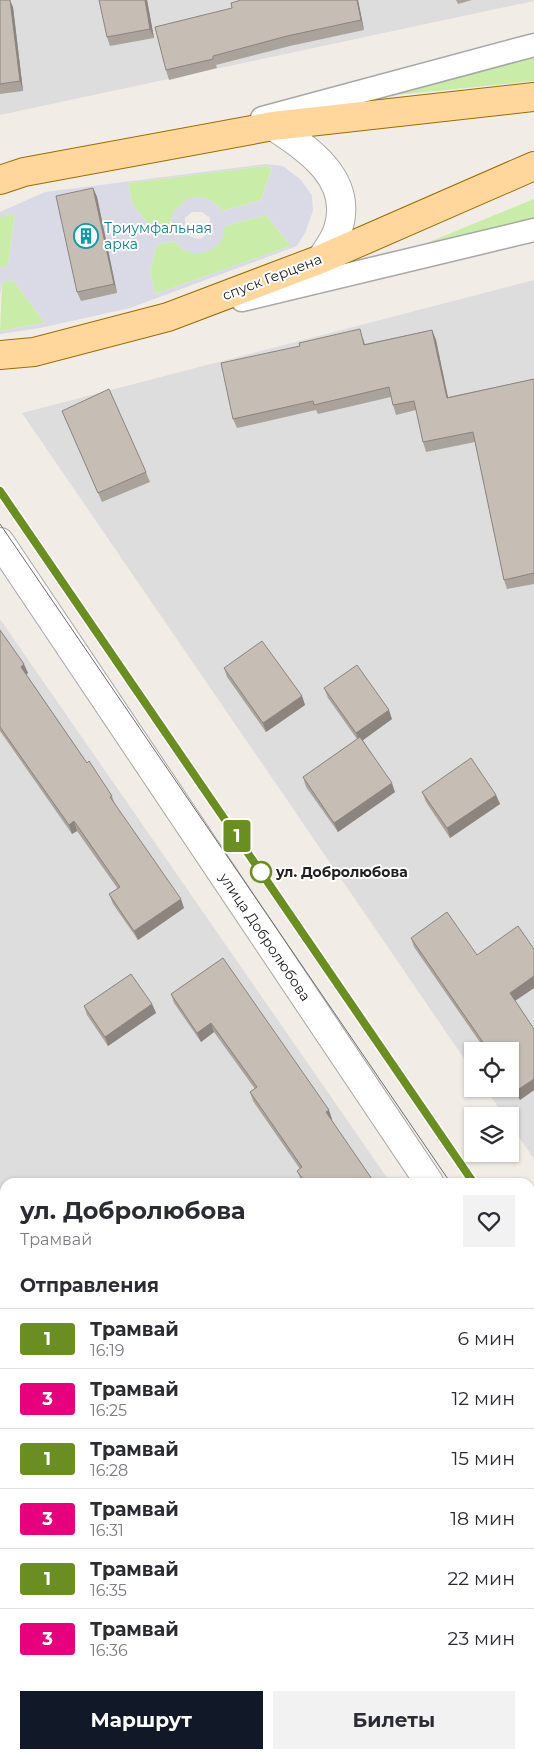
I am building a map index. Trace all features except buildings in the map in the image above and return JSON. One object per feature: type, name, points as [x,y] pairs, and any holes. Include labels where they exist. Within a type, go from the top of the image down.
[{"type":"main road","points":[[0,180],[24,172],[273,126],[534,96]]},
{"type":"main road","name":"спуск Герцена","points":[[0,355],[34,352],[168,317],[321,259],[534,166]]},
{"type":"street","points":[[273,126],[319,158],[332,177],[336,188],[340,200],[339,228],[321,259]]},
{"type":"street","name":"улица Добролюбова","points":[[0,542],[426,1178]]},
{"type":"lane","points":[[145,150],[534,45]]},
{"type":"lane","points":[[168,317],[534,230]]},
{"type":"shaded area","points":[[0,0],[534,0],[534,1],[0,115]]},
{"type":"shaded area","points":[[266,164],[283,166],[300,179],[312,195],[313,211],[305,233],[297,246],[130,308],[40,328],[0,334],[0,331],[45,323],[13,280],[2,283],[0,295],[0,268],[8,265],[15,214],[0,217],[0,212],[45,192]],"holes":[[[265,166],[272,168],[261,200],[222,211],[216,204],[206,198],[187,199],[173,212],[170,226],[153,230],[132,204],[128,183]],[[192,212],[202,212],[210,218],[209,232],[200,239],[191,237],[185,230],[185,218]],[[266,215],[291,246],[155,294],[150,270],[157,245],[174,241],[184,250],[193,253],[203,253],[213,249],[222,240],[225,226]]]},
{"type":"shaded area","points":[[534,280],[534,1159],[519,1137],[519,1107],[498,1107],[491,1097],[519,1097],[519,1042],[464,1042],[464,1058],[22,413]]},
{"type":"shaded area","points":[[0,619],[387,1178],[0,1178]]},
{"type":"green space","points":[[534,52],[534,81],[367,98]]},
{"type":"green space","points":[[265,166],[272,168],[261,200],[222,211],[216,204],[206,198],[170,221],[170,226],[153,230],[132,204],[128,183]]},
{"type":"green space","points":[[534,199],[534,218],[422,245]]},
{"type":"green space","points":[[15,213],[8,266],[0,268],[0,217]]},
{"type":"green space","points":[[266,215],[291,246],[155,294],[150,270],[157,245],[174,241],[184,250],[225,226]]},
{"type":"green space","points":[[13,280],[45,323],[0,331],[2,283]]},
{"type":"tram line","points":[[0,491],[470,1178]]},
{"type":"tram line","name":"1","points":[[0,491],[470,1178]]},
{"type":"tram line","points":[[0,524],[447,1178]]},
{"type":"place","name":"Триумфальная арка","points":[[86,236]]},
{"type":"place","name":"ул. Добролюбова","points":[[261,872]]}]
